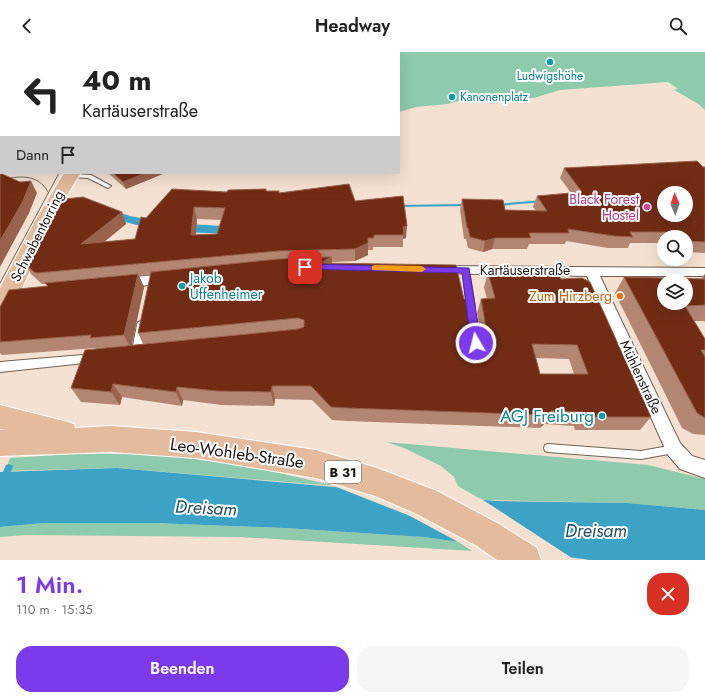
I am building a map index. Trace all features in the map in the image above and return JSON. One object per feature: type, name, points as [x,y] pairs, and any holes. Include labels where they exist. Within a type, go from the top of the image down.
[{"type":"main road","name":"Schwabentorring","points":[[8,294],[69,177]]},
{"type":"main road","points":[[0,417],[88,438]]},
{"type":"main road","name":"Leo-Wohleb-Straße","points":[[0,443],[88,438],[196,445],[316,464],[384,485],[426,502],[488,535],[525,560]]},
{"type":"street","name":"Kartäuserstraße","points":[[423,269],[705,272]]},
{"type":"street","name":"Mühlenstraße","points":[[591,270],[674,449],[686,463],[705,469]]},
{"type":"street","points":[[105,285],[151,284],[182,278]]},
{"type":"street","points":[[121,356],[140,354],[144,318]]},
{"type":"street","points":[[0,367],[107,357]]},
{"type":"lane","points":[[69,177],[89,176],[108,186]]},
{"type":"lane","points":[[466,270],[472,314]]},
{"type":"lane","points":[[548,448],[641,454],[674,449]]},
{"type":"green space","points":[[400,52],[705,52],[705,110],[697,103],[674,90],[678,89],[668,82],[560,90],[534,98],[466,99],[448,104],[416,107],[400,112]]},
{"type":"green space","points":[[386,442],[648,465],[705,479],[705,510],[627,503],[482,500],[458,486],[454,477],[441,466],[404,448]]},
{"type":"green space","points":[[74,454],[138,454],[181,457],[253,467],[336,486],[117,468],[5,471],[10,458]]},
{"type":"green space","points":[[44,523],[154,523],[285,528],[423,537],[459,542],[472,551],[241,537],[25,535],[0,537],[0,527]]},
{"type":"water","points":[[77,199],[130,216],[168,223],[224,226],[236,233],[162,230],[147,227],[119,220]]},
{"type":"water","name":"Dreisam","points":[[117,468],[496,501],[627,503],[705,510],[705,560],[590,560],[423,537],[285,528],[154,523],[44,523],[0,527],[0,472]]},
{"type":"pier","points":[[329,484],[480,498],[575,560],[462,544],[410,516]]},
{"type":"building","points":[[697,161],[705,167],[705,242],[693,241],[693,230],[630,232],[633,237],[614,236],[568,229],[569,233],[529,233],[531,238],[495,238],[485,241],[470,237],[462,199],[503,200],[505,210],[547,211],[537,196],[582,192],[564,168]]},
{"type":"building","points":[[0,174],[20,182],[31,181],[23,201],[0,241]]},
{"type":"building","points":[[114,174],[143,174],[123,182]]},
{"type":"building","points":[[349,184],[355,201],[403,196],[407,226],[403,227],[404,235],[374,235],[374,238],[368,238],[368,243],[355,249],[278,251],[37,273],[24,263],[56,200],[83,197],[122,212],[81,244],[135,239],[141,217],[146,218],[172,189],[227,192],[228,190],[266,189],[266,191],[279,191],[279,193]],"holes":[[[194,207],[225,208],[217,234],[191,235]]]},
{"type":"building","points":[[332,257],[319,263],[456,265],[464,299],[470,299],[474,329],[477,332],[483,332],[486,328],[481,299],[495,298],[488,273],[523,275],[559,274],[561,279],[582,278],[590,282],[651,417],[584,417],[583,412],[551,411],[547,415],[331,407],[311,386],[272,386],[271,392],[217,391],[177,387],[176,392],[113,384],[111,392],[71,388],[85,350],[298,329],[304,327],[304,320],[298,318],[138,333],[151,272],[278,259]],"holes":[[[532,344],[577,345],[588,374],[540,374]]]},
{"type":"building","points":[[138,274],[124,335],[90,338],[91,335],[0,342],[0,307],[9,290],[48,286],[45,283]]},
{"type":"building","points":[[624,277],[657,278],[657,310],[687,310],[705,339],[705,350],[701,350],[705,357],[705,418],[697,413]]},
{"type":"building","points":[[693,279],[705,279],[705,305],[693,306]]},
{"type":"waterway","points":[[497,205],[542,201]]},
{"type":"waterway","points":[[397,206],[468,205]]},
{"type":"waterway","points":[[0,486],[9,467]]},
{"type":"tram line","points":[[0,283],[58,174]]},
{"type":"tram line","points":[[0,180],[27,177],[39,182],[48,192]]},
{"type":"slow traffic","points":[[375,268],[422,269]]},
{"type":"place","name":"Ludwigshöhe","points":[[550,62]]},
{"type":"place","name":"Kanonenplatz","points":[[452,97]]},
{"type":"place","name":"Black Forest Hostel","points":[[647,207]]},
{"type":"place","name":"Jakob Uffenheimer","points":[[182,286]]},
{"type":"place","name":"Zum Hirzberg","points":[[620,296]]},
{"type":"place","name":"AGJ Freiburg","points":[[602,416]]},
{"type":"route","points":[[305,267],[329,266],[466,270],[476,343]]}]
